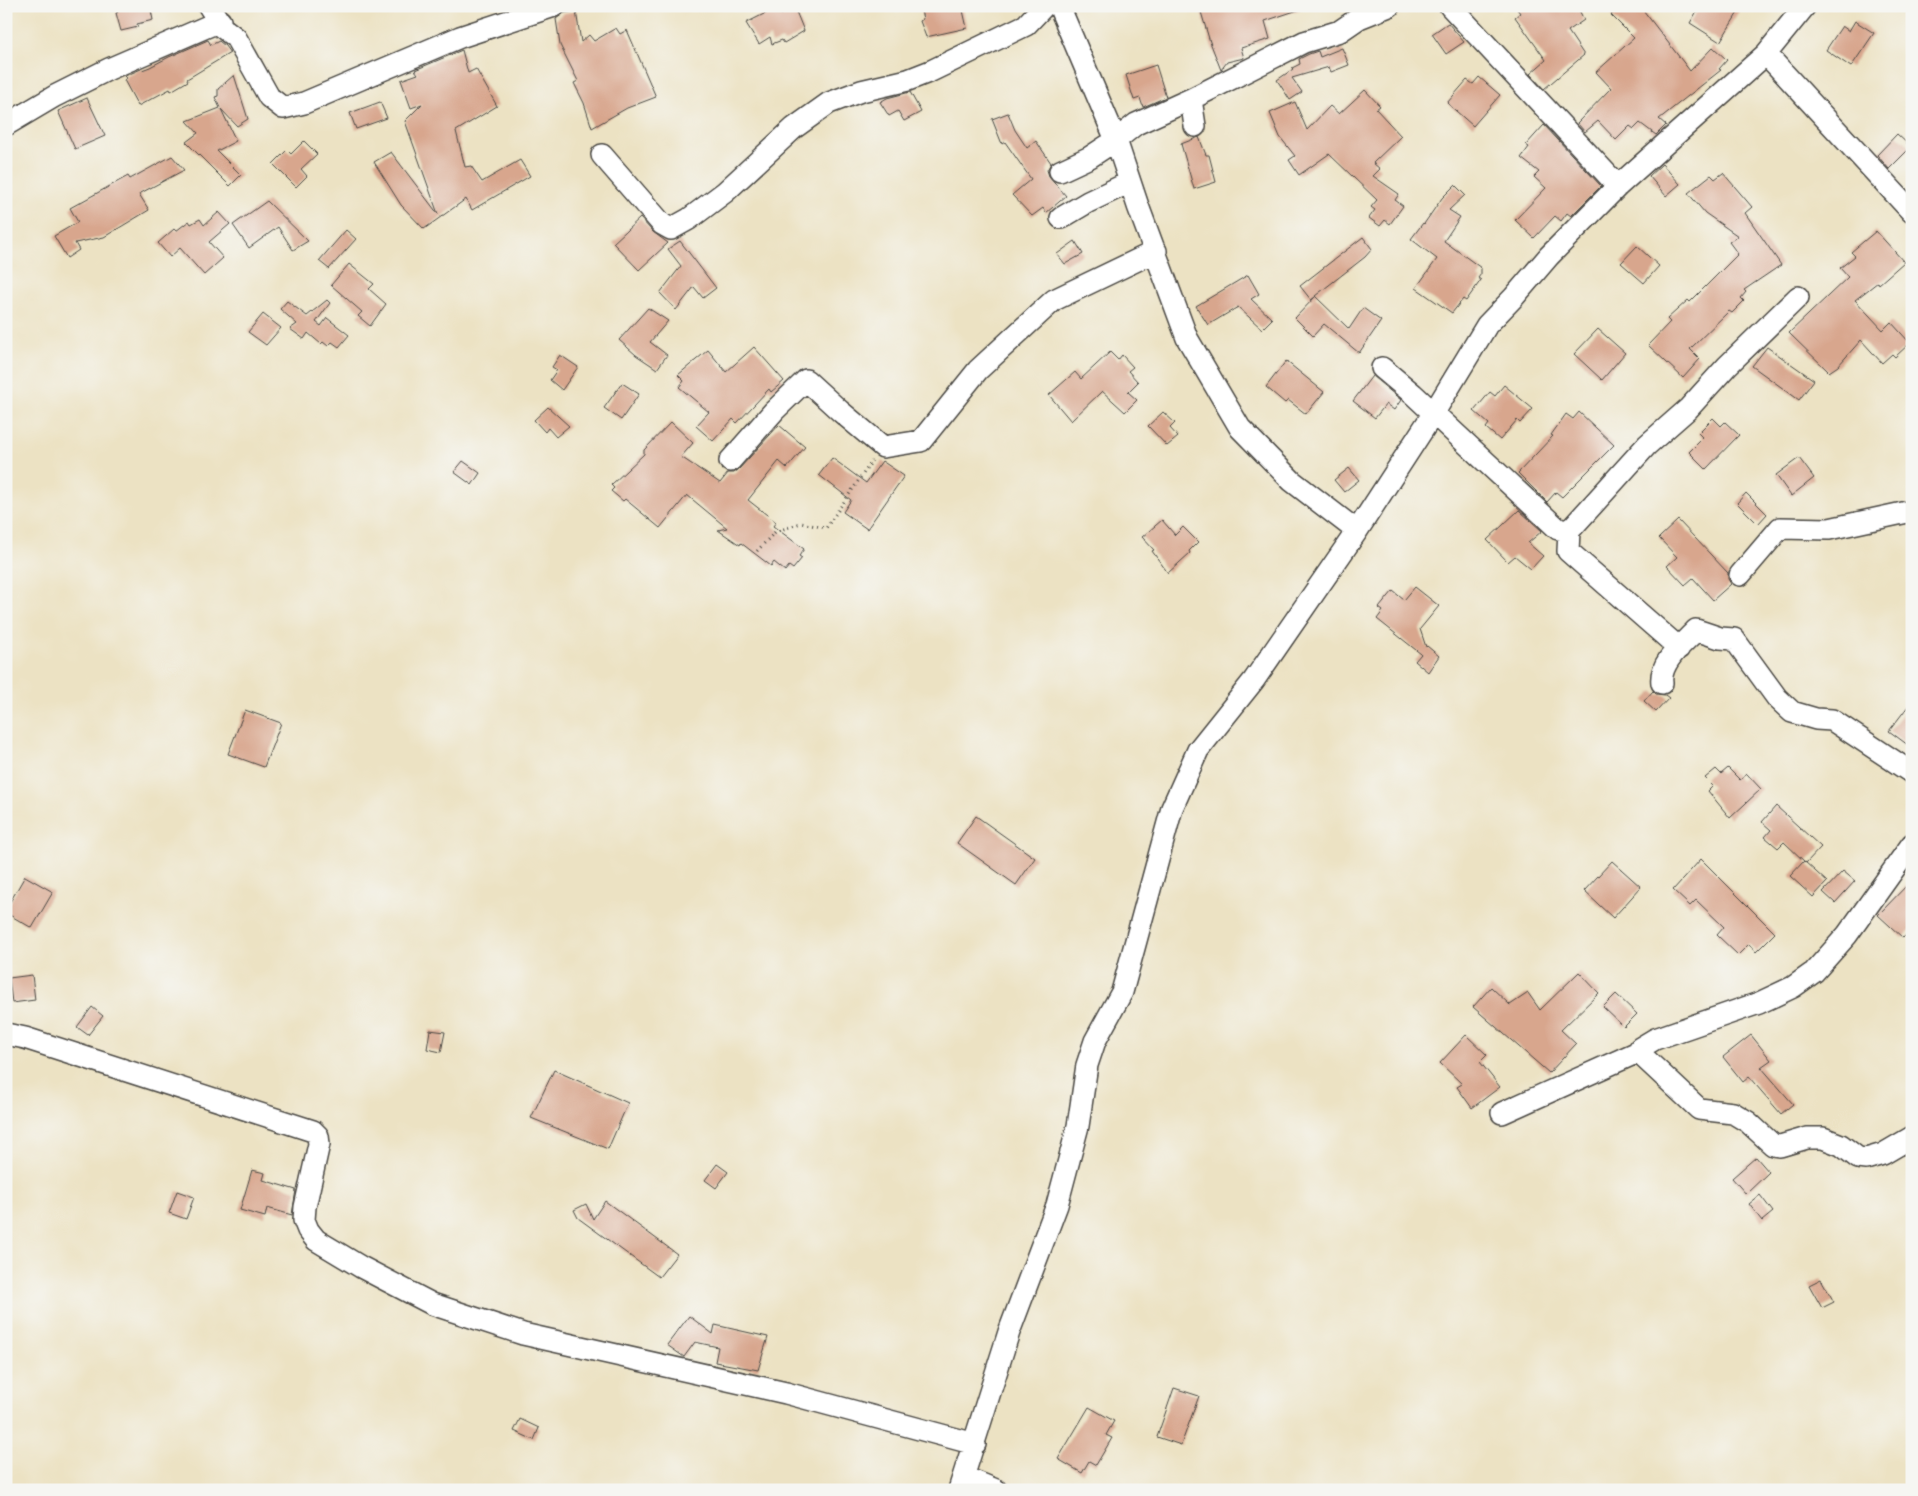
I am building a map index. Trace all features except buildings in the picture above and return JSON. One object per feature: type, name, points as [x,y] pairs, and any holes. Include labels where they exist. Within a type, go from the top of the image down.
[{"type":"street","points":[[6,125],[55,96],[214,14],[223,28],[236,38],[269,98],[283,108],[304,103],[460,38],[554,6]]},
{"type":"street","points":[[602,154],[662,224],[671,229],[689,219],[725,192],[794,128],[829,103],[861,91],[908,80],[931,71],[1026,25],[1044,6]]},
{"type":"street","points":[[1059,6],[1116,140],[1187,338],[1240,428],[1292,481],[1357,531]]},
{"type":"street","points":[[1060,172],[1090,157],[1136,124],[1304,42],[1340,31],[1359,18],[1389,6]]},
{"type":"street","points":[[1450,6],[1618,186]]},
{"type":"street","points":[[996,1490],[962,1483],[1009,1332],[1057,1205],[1078,1126],[1090,1057],[1095,1041],[1122,992],[1172,808],[1186,773],[1198,750],[1254,680],[1357,531],[1433,414],[1487,325],[1549,256],[1618,186],[1766,54],[1805,6]]},
{"type":"street","points":[[1766,54],[1912,212]]},
{"type":"street","points":[[1190,99],[1195,126]]},
{"type":"street","points":[[1061,218],[1088,202],[1130,182]]},
{"type":"street","points":[[730,461],[774,411],[806,380],[883,447],[921,441],[978,370],[1054,300],[1156,251]]},
{"type":"street","points":[[1678,648],[1568,551],[1569,531],[1647,445],[1688,409],[1727,366],[1798,297]]},
{"type":"street","points":[[1382,368],[1414,394],[1433,414],[1558,529],[1569,531]]},
{"type":"street","points":[[1740,575],[1780,528],[1829,529],[1912,511]]},
{"type":"street","points":[[1662,683],[1660,674],[1668,660],[1696,630],[1720,638],[1734,640],[1777,698],[1792,712],[1816,719],[1832,720],[1912,773]]},
{"type":"street","points":[[1502,1113],[1638,1052],[1640,1048],[1655,1039],[1759,1003],[1793,987],[1814,972],[1847,935],[1912,844]]},
{"type":"street","points":[[6,1034],[25,1038],[313,1131],[318,1136],[319,1144],[304,1207],[304,1220],[308,1230],[316,1240],[361,1267],[432,1304],[523,1334],[786,1393],[975,1444]]},
{"type":"street","points":[[1638,1052],[1699,1109],[1734,1113],[1748,1122],[1773,1145],[1780,1146],[1807,1138],[1823,1138],[1840,1144],[1858,1158],[1866,1159],[1883,1154],[1912,1137]]},
{"type":"path","points":[[756,552],[775,532],[801,523],[826,528],[858,478],[883,447]]}]
